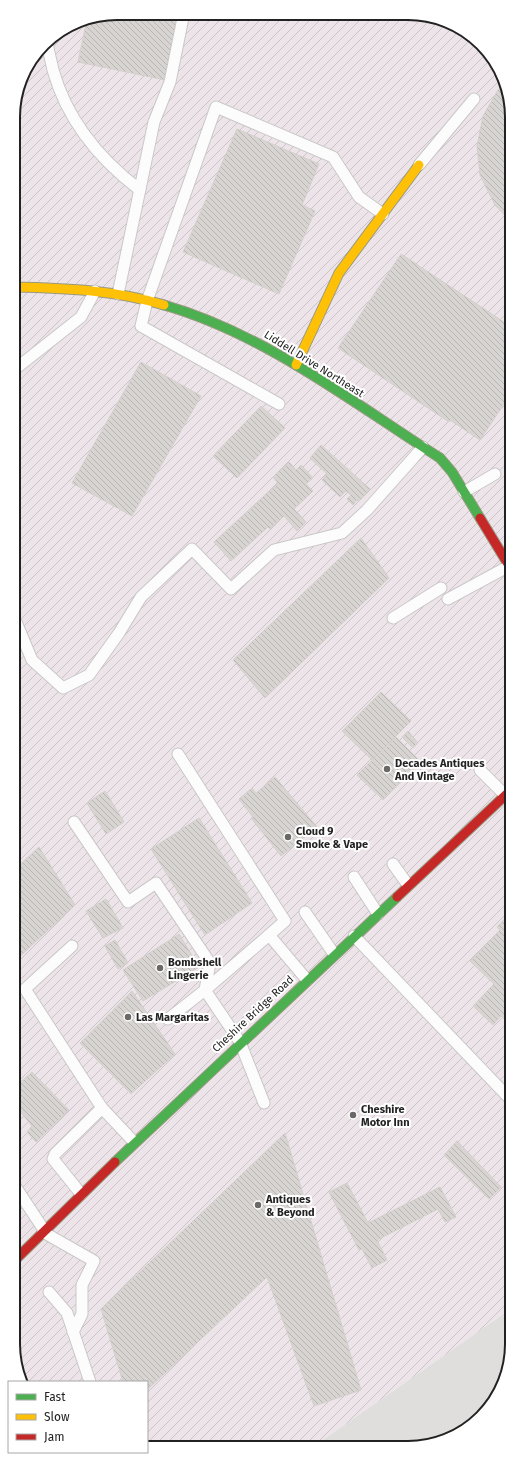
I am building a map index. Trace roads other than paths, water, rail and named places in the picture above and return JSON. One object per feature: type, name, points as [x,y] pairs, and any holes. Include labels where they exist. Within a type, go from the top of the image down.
[{"type":"street","points":[[296,365],[338,273],[419,165]]},
{"type":"street","name":"Liddell Drive Northeast","points":[[20,287],[68,288],[95,291],[118,294],[174,307],[229,328],[273,350],[440,458],[452,472],[505,559]]},
{"type":"street","name":"Cheshire Bridge Road","points":[[20,1255],[134,1142],[505,795]]},
{"type":"lane","points":[[118,294],[154,122],[170,82],[183,20]]},
{"type":"lane","points":[[47,49],[60,92],[76,125],[119,174],[140,190]]},
{"type":"lane","points":[[419,165],[474,99]]},
{"type":"lane","points":[[279,404],[141,326],[147,301],[216,108],[333,157],[359,197],[383,214]]},
{"type":"lane","points":[[20,365],[81,317],[95,291]]},
{"type":"lane","points":[[20,631],[32,660],[63,688],[89,675],[119,633],[140,597],[192,549],[231,589],[274,550],[342,533],[367,510],[423,447]]},
{"type":"lane","points":[[464,492],[495,474]]},
{"type":"lane","points":[[448,599],[505,570]]},
{"type":"lane","points":[[393,618],[441,588]]},
{"type":"lane","points":[[168,1018],[205,990],[285,921],[178,754]]},
{"type":"lane","points":[[480,770],[505,790]]},
{"type":"lane","points":[[74,822],[128,902],[156,884],[210,963],[205,990],[240,1042],[264,1103]]},
{"type":"lane","points":[[393,864],[408,886]]},
{"type":"lane","points":[[354,877],[378,914]]},
{"type":"lane","points":[[305,912],[334,954]]},
{"type":"lane","points":[[269,935],[307,980]]},
{"type":"lane","points":[[354,936],[505,1094]]},
{"type":"lane","points":[[72,946],[25,990],[102,1108],[134,1142]]},
{"type":"lane","points":[[81,1194],[53,1159],[55,1154],[102,1108]]},
{"type":"lane","points":[[20,1194],[44,1231],[94,1261],[82,1285],[82,1314],[73,1332]]},
{"type":"lane","points":[[49,1292],[67,1314],[90,1381]]},
{"type":"place","name":"Decades Antiques And Vintage","points":[[387,769]]},
{"type":"place","name":"Cloud 9 Smoke & Vape","points":[[288,837]]},
{"type":"place","name":"Bombshell Lingerie","points":[[160,968]]},
{"type":"place","name":"Las Margaritas","points":[[128,1017]]},
{"type":"place","name":"Cheshire Motor Inn","points":[[353,1115]]},
{"type":"place","name":"Antiques & Beyond","points":[[258,1205]]}]
